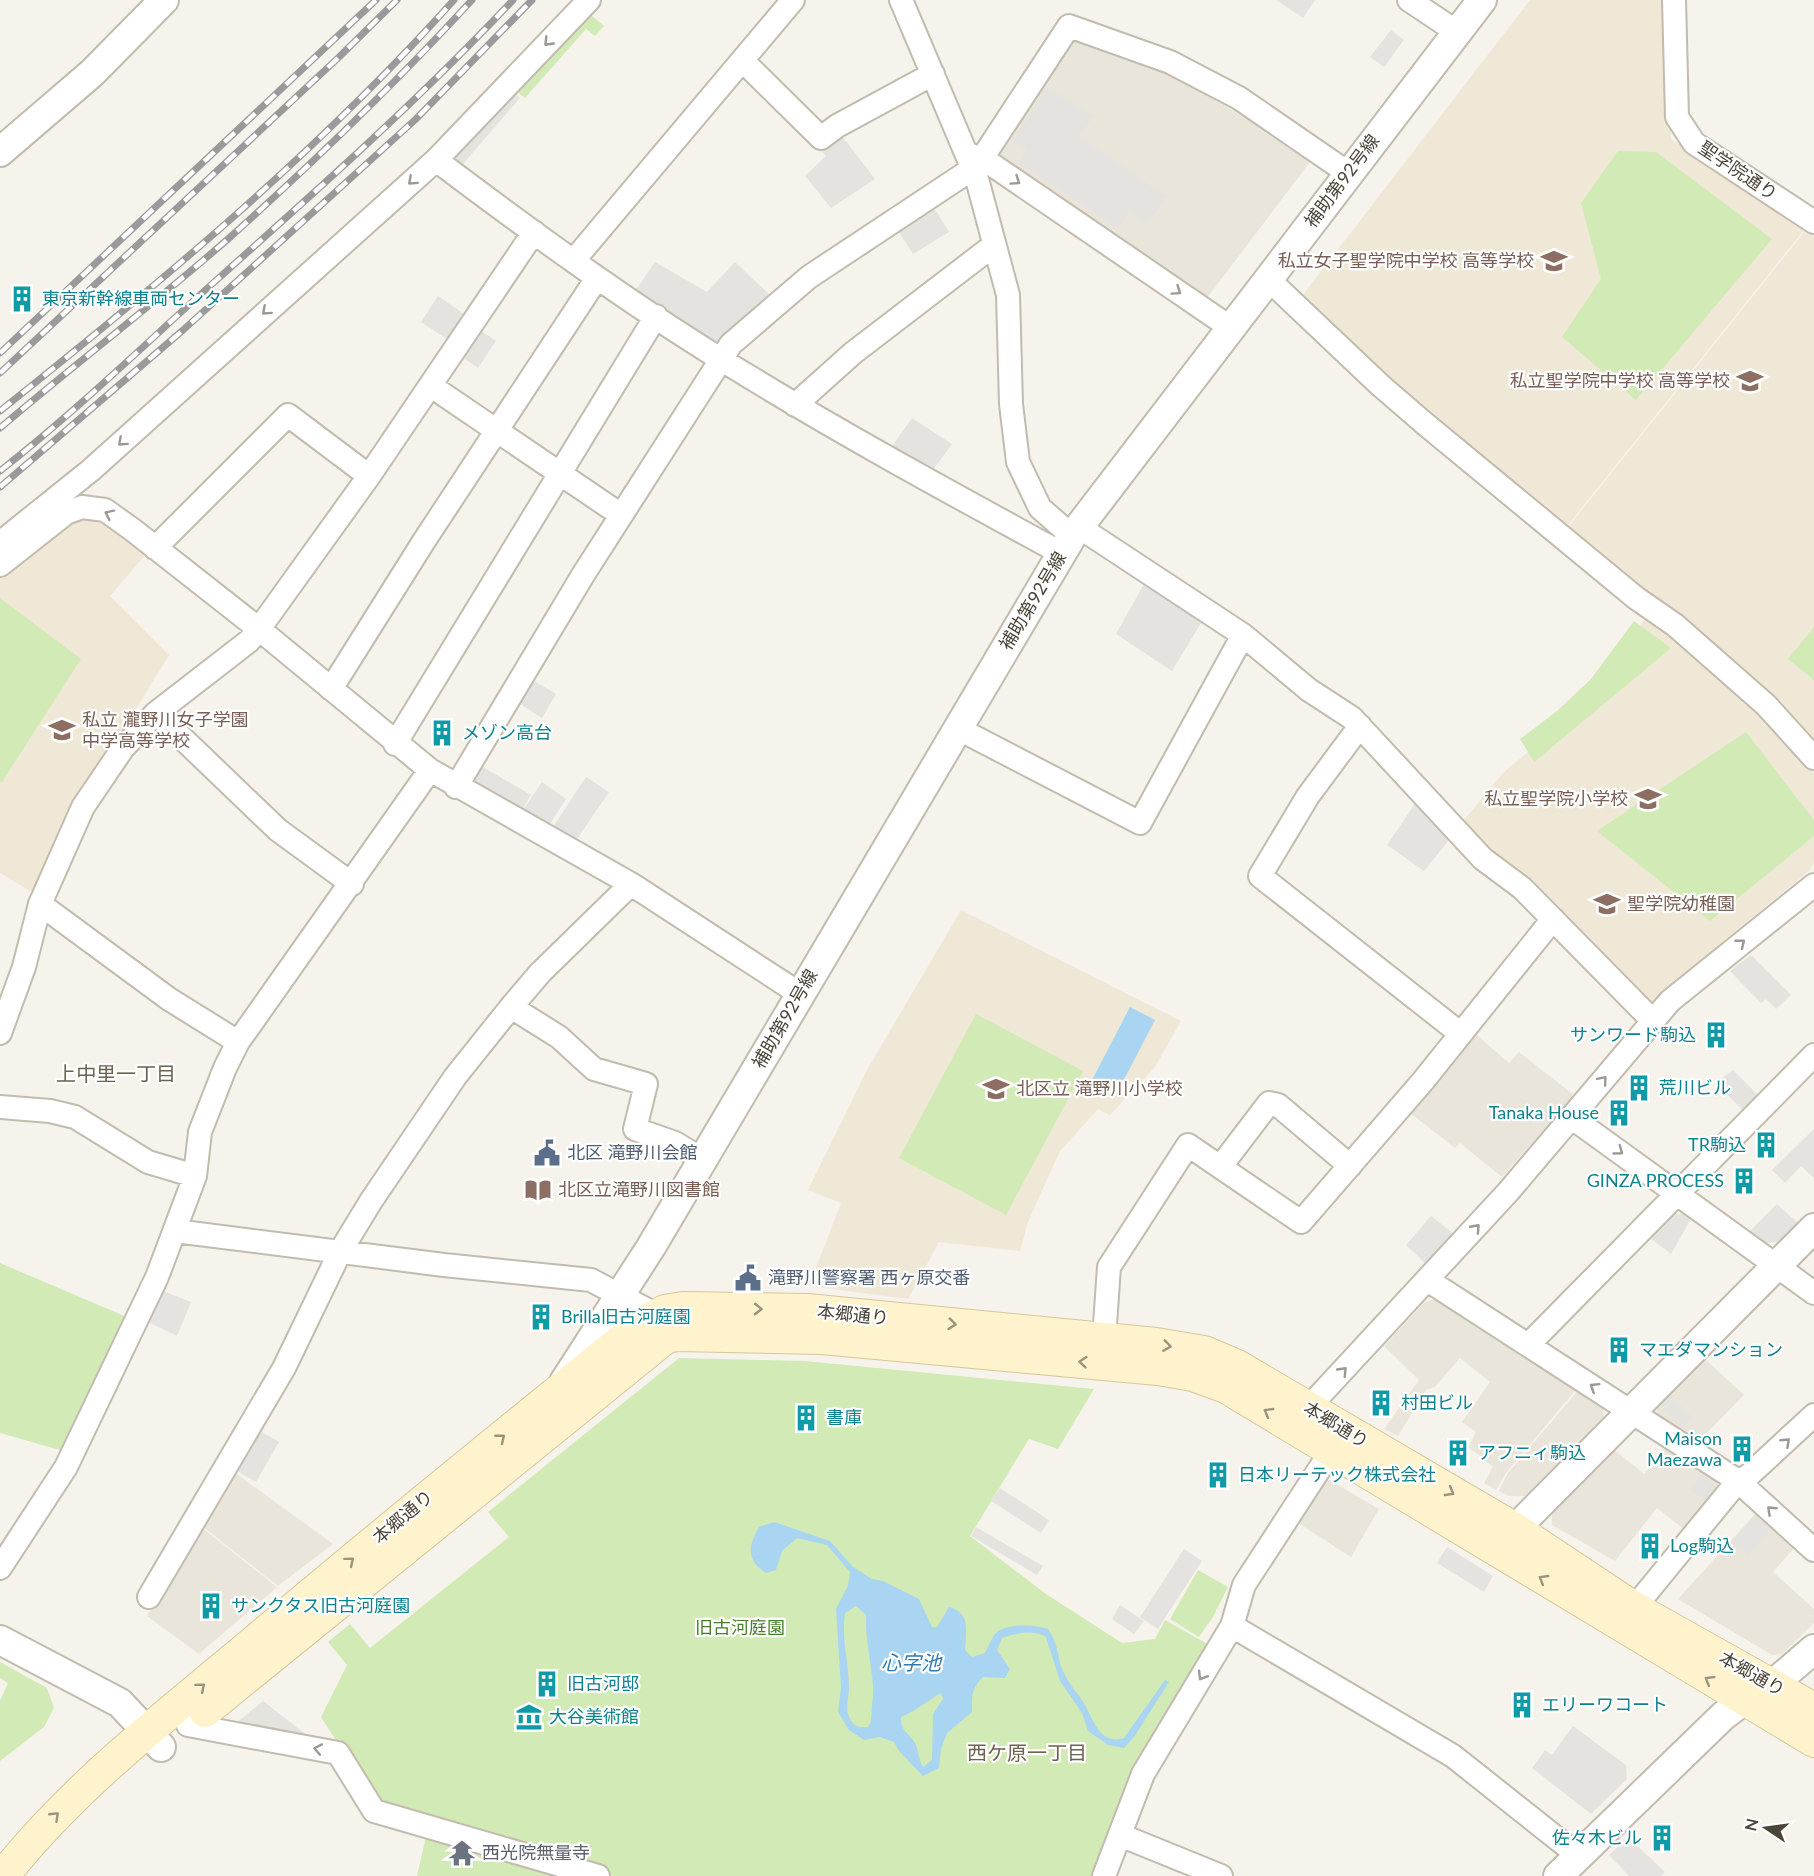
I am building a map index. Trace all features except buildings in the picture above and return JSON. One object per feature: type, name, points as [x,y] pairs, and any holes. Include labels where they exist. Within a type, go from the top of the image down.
[{"type":"main road","name":"本郷通り","points":[[3,1876],[36,1834],[154,1739],[417,1505],[615,1345],[636,1303],[665,1311],[699,1308],[807,1310],[1104,1339],[1204,1352],[1237,1366],[1323,1431],[1744,1700],[1814,1741]]},
{"type":"main road","name":"本郷通り","points":[[29,1876],[53,1846],[154,1739],[188,1725],[666,1337],[822,1338],[1175,1371],[1226,1387],[1323,1431],[1515,1529],[1634,1608],[1814,1709]]},
{"type":"street","points":[[0,152],[92,73],[164,0]]},
{"type":"street","points":[[0,543],[92,470],[436,160],[589,0]]},
{"type":"street","points":[[574,260],[793,0]]},
{"type":"street","points":[[901,0],[973,160],[1008,295],[1011,404],[1018,462],[1040,508],[1071,539]]},
{"type":"street","points":[[1409,0],[1457,32]]},
{"type":"street","name":"補助第92号線","points":[[556,1394],[636,1303],[651,1247],[1071,539],[1482,0]]},
{"type":"street","name":"聖学院通り","points":[[1674,0],[1677,117],[1694,143],[1814,222]]},
{"type":"street","points":[[456,787],[621,515],[731,344],[808,277],[973,160],[1069,26],[1170,62],[1239,98],[1348,173]]},
{"type":"street","points":[[743,61],[821,138],[837,126],[933,74]]},
{"type":"street","points":[[436,160],[597,278],[795,405],[1071,539],[1243,635],[1309,690],[1360,726],[1483,860],[1522,888],[1653,1022]]},
{"type":"street","points":[[973,160],[1231,328]]},
{"type":"street","points":[[0,1033],[24,967],[40,904],[83,807],[123,748],[156,713],[249,641],[259,629],[369,476],[534,232]]},
{"type":"street","points":[[795,405],[852,353],[994,245]]},
{"type":"street","points":[[331,688],[495,431],[597,278]]},
{"type":"street","points":[[1268,279],[1380,385],[1424,423],[1636,598],[1675,624],[1766,705],[1814,758]]},
{"type":"street","points":[[395,744],[656,316]]},
{"type":"street","points":[[431,386],[621,515]]},
{"type":"street","points":[[155,548],[288,415],[369,476]]},
{"type":"street","points":[[0,565],[66,513],[82,507],[105,510],[259,629],[395,744],[430,770],[456,787],[631,884],[800,994]]},
{"type":"street","points":[[957,728],[1140,823],[1243,635]]},
{"type":"street","points":[[156,713],[278,830],[352,884]]},
{"type":"street","points":[[1360,726],[1308,796],[1260,876],[1461,1034]]},
{"type":"street","points":[[0,1568],[66,1467],[157,1277],[195,1176],[200,1132],[225,1068],[238,1042],[352,884],[430,770]]},
{"type":"street","points":[[149,1597],[284,1368],[340,1252],[455,1077],[540,973],[631,884]]},
{"type":"street","points":[[1104,1876],[1143,1774],[1232,1626],[1244,1585],[1323,1431],[1429,1281],[1670,1001],[1814,885]]},
{"type":"street","points":[[40,904],[169,999],[238,1042]]},
{"type":"street","points":[[1104,1339],[1109,1267],[1188,1145],[1301,1222],[1461,1034],[1553,920]]},
{"type":"street","points":[[511,1007],[559,1037],[594,1068],[646,1084],[635,1129],[675,1143],[703,1160]]},
{"type":"street","points":[[1528,1345],[1814,1055]]},
{"type":"street","points":[[1221,1166],[1269,1103],[1278,1105],[1350,1166]]},
{"type":"street","points":[[0,1107],[51,1111],[75,1117],[148,1161],[195,1176]]},
{"type":"street","points":[[1571,1117],[1814,1293]]},
{"type":"street","points":[[1515,1529],[1814,1228]]},
{"type":"street","points":[[175,1232],[444,1265],[579,1278],[601,1283],[636,1303],[715,1336]]},
{"type":"street","points":[[1429,1281],[1738,1481],[1814,1550]]},
{"type":"street","points":[[595,1393],[615,1345]]},
{"type":"street","points":[[1634,1608],[1738,1481],[1748,1476],[1814,1415]]},
{"type":"street","points":[[1232,1626],[1453,1756],[1579,1856]]},
{"type":"street","points":[[0,1640],[120,1703],[154,1739]]},
{"type":"street","points":[[1558,1876],[1723,1716],[1744,1700],[1772,1685],[1814,1649]]},
{"type":"street","points":[[188,1725],[338,1753],[374,1811],[598,1876]]},
{"type":"street","points":[[1120,1835],[1219,1876]]},
{"type":"shaded area","points":[[1276,0],[1315,0],[1303,18]]},
{"type":"shaded area","name":"私立女子聖学院中学校 高等学校","points":[[1530,0],[1666,0],[1671,139],[1808,225],[1564,530],[1399,397],[1302,296]]},
{"type":"shaded area","points":[[1391,30],[1404,40],[1384,67],[1370,57]]},
{"type":"shaded area","points":[[1072,35],[1167,72],[1313,158],[1207,298],[994,156]]},
{"type":"shaded area","points":[[1046,88],[1093,115],[1080,137],[1168,197],[1146,226],[1129,213],[1118,229],[1018,163],[1027,150],[1013,141]]},
{"type":"shaded area","points":[[510,89],[520,98],[462,165],[452,156]]},
{"type":"shaded area","points":[[840,133],[875,179],[831,208],[805,176],[826,156],[821,150]]},
{"type":"shaded area","points":[[931,203],[949,232],[913,254],[895,226]]},
{"type":"shaded area","name":"私立聖学院中学校 高等学校","points":[[1809,226],[1814,230],[1814,751],[1565,531]]},
{"type":"shaded area","points":[[655,262],[707,292],[735,262],[774,299],[716,352],[633,294]]},
{"type":"shaded area","points":[[438,296],[470,318],[453,343],[421,322]]},
{"type":"shaded area","points":[[477,328],[496,341],[478,368],[459,355]]},
{"type":"shaded area","points":[[912,418],[952,444],[930,474],[890,449]]},
{"type":"shaded area","name":"私立 瀧野川女子学園 中学高等学校","points":[[89,515],[108,521],[147,553],[110,596],[169,655],[78,804],[32,892],[0,873],[0,572],[71,519]]},
{"type":"shaded area","points":[[1148,577],[1204,618],[1172,671],[1116,634]]},
{"type":"shaded area","name":"私立聖学院小学校","points":[[1645,618],[1676,641],[1771,727],[1814,773],[1814,863],[1810,870],[1715,948],[1650,1008],[1460,825],[1503,773],[1602,689]]},
{"type":"shaded area","points":[[531,679],[556,694],[542,718],[517,702]]},
{"type":"shaded area","points":[[476,763],[531,795],[520,813],[463,783]]},
{"type":"shaded area","points":[[586,777],[609,792],[575,842],[551,830]]},
{"type":"shaded area","points":[[542,782],[566,799],[548,827],[521,813]]},
{"type":"shaded area","points":[[1419,798],[1454,834],[1424,871],[1387,845]]},
{"type":"shaded area","name":"北区立 滝野川小学校","points":[[961,910],[1181,1021],[1155,1067],[1110,1115],[1098,1109],[1060,1151],[1028,1222],[1020,1251],[939,1242],[908,1299],[809,1286],[841,1203],[808,1190],[867,1070]]},
{"type":"shaded area","points":[[1751,955],[1791,995],[1776,1009],[1766,999],[1761,1003],[1730,971]]},
{"type":"shaded area","points":[[1470,1029],[1509,1063],[1519,1052],[1574,1095],[1502,1177],[1460,1143],[1455,1148],[1405,1109]]},
{"type":"shaded area","points":[[1733,1070],[1758,1095],[1744,1111],[1715,1083]]},
{"type":"shaded area","points":[[1814,1129],[1814,1178],[1801,1166],[1785,1183],[1772,1170]]},
{"type":"shaded area","points":[[1777,1204],[1800,1225],[1781,1242],[1766,1243],[1750,1231]]},
{"type":"shaded area","points":[[1687,1213],[1692,1217],[1671,1254],[1650,1238],[1672,1214]]},
{"type":"shaded area","points":[[1431,1216],[1453,1233],[1425,1263],[1406,1245]]},
{"type":"shaded area","points":[[153,1287],[191,1302],[177,1336],[140,1318]]},
{"type":"shaded area","points":[[1441,1299],[1580,1385],[1506,1473],[1496,1490],[1484,1483],[1493,1467],[1469,1447],[1476,1432],[1462,1422],[1490,1382],[1460,1358],[1435,1387],[1426,1390],[1398,1436],[1384,1429],[1419,1380],[1384,1346],[1426,1301]]},
{"type":"shaded area","points":[[1704,1358],[1744,1395],[1699,1441],[1657,1414],[1656,1403]]},
{"type":"shaded area","points":[[1581,1387],[1603,1403],[1604,1422],[1525,1496],[1509,1496],[1499,1491],[1507,1474]]},
{"type":"shaded area","points":[[1670,1395],[1693,1418],[1683,1428],[1660,1405]]},
{"type":"shaded area","points":[[260,1431],[279,1442],[256,1482],[237,1471]]},
{"type":"shaded area","points":[[1667,1445],[1722,1480],[1722,1485],[1686,1531],[1657,1508],[1615,1561],[1552,1525],[1552,1510],[1613,1449],[1644,1474]]},
{"type":"shaded area","points":[[234,1472],[333,1544],[278,1586],[202,1526]]},
{"type":"shaded area","points":[[1701,1474],[1717,1487],[1706,1502],[1689,1489]]},
{"type":"shaded area","points":[[1326,1478],[1379,1509],[1351,1557],[1298,1523]]},
{"type":"shaded area","points":[[1000,1488],[1049,1520],[1041,1533],[991,1501]]},
{"type":"shaded area","points":[[1757,1512],[1796,1546],[1773,1572],[1814,1609],[1814,1623],[1782,1654],[1772,1655],[1678,1599]]},
{"type":"shaded area","points":[[1757,1514],[1773,1528],[1749,1555],[1732,1542]]},
{"type":"shaded area","name":"サンクタス旧古河庭園","points":[[201,1527],[277,1587],[199,1654],[147,1616]]},
{"type":"shaded area","points":[[976,1527],[1043,1566],[1037,1575],[971,1536]]},
{"type":"shaded area","points":[[1447,1547],[1493,1576],[1484,1592],[1437,1563]]},
{"type":"shaded area","points":[[1184,1549],[1202,1561],[1158,1629],[1140,1617]]},
{"type":"shaded area","points":[[1120,1605],[1144,1621],[1134,1634],[1112,1619]]},
{"type":"shaded area","points":[[263,1701],[308,1736],[235,1724]]},
{"type":"shaded area","points":[[1573,1726],[1626,1765],[1627,1779],[1591,1814],[1532,1768],[1545,1750],[1552,1755]]},
{"type":"shaded area","points":[[1628,1837],[1665,1872],[1661,1876],[1629,1876],[1609,1855]]},
{"type":"green space","points":[[581,14],[591,15],[604,26],[595,36],[586,29],[525,98],[515,90]]},
{"type":"green space","points":[[1618,151],[1656,152],[1772,239],[1636,400],[1562,337],[1601,279],[1581,203]]},
{"type":"green space","points":[[0,598],[81,659],[2,782],[0,782]]},
{"type":"green space","points":[[1634,621],[1671,648],[1534,762],[1520,739],[1557,711],[1591,679]]},
{"type":"green space","points":[[1814,627],[1814,680],[1788,659]]},
{"type":"green space","points":[[1746,732],[1814,820],[1814,836],[1710,921],[1597,831]]},
{"type":"green space","points":[[976,1014],[1083,1071],[1006,1215],[899,1158]]},
{"type":"green space","points":[[0,1263],[129,1318],[67,1452],[0,1433]]},
{"type":"green space","name":"旧古河庭園","points":[[679,1358],[805,1361],[1094,1389],[1058,1449],[1029,1439],[970,1536],[1046,1594],[1122,1643],[1155,1639],[1165,1620],[1209,1645],[1133,1769],[1093,1876],[614,1876],[378,1806],[321,1717],[347,1665],[328,1642],[350,1624],[370,1648],[509,1537],[488,1512]]},
{"type":"green space","points":[[1198,1570],[1228,1587],[1213,1617],[1199,1637],[1170,1619]]},
{"type":"green space","points":[[0,1662],[47,1688],[54,1708],[44,1727],[0,1761],[0,1701],[8,1683],[0,1678]]},
{"type":"green space","name":"西光院無量寺","points":[[427,1832],[577,1876],[417,1876]]},
{"type":"water","points":[[1130,1007],[1155,1020],[1117,1093],[1092,1080]]},
{"type":"water","name":"心字池","points":[[774,1522],[830,1541],[853,1567],[872,1579],[883,1581],[919,1599],[932,1627],[937,1627],[949,1607],[956,1610],[964,1618],[966,1624],[965,1650],[972,1657],[985,1653],[995,1634],[1002,1629],[1022,1626],[1048,1629],[1066,1677],[1083,1701],[1098,1730],[1109,1738],[1124,1738],[1165,1680],[1169,1682],[1134,1737],[1124,1748],[1108,1745],[1088,1731],[1082,1713],[1060,1681],[1046,1637],[1030,1632],[1002,1638],[997,1650],[1010,1669],[1005,1678],[983,1677],[979,1681],[973,1693],[972,1712],[947,1733],[941,1749],[939,1768],[923,1776],[899,1751],[894,1742],[880,1737],[864,1740],[849,1730],[838,1712],[841,1687],[836,1609],[848,1586],[850,1572],[827,1545],[797,1538],[782,1551],[776,1570],[766,1573],[755,1563],[751,1552],[751,1546],[759,1527]],"holes":[[[856,1606],[866,1615],[873,1685],[871,1722],[868,1727],[859,1727],[852,1723],[847,1710],[849,1679],[844,1622],[845,1613]],[[941,1693],[943,1699],[933,1714],[932,1760],[923,1767],[913,1739],[902,1726],[901,1717]]]},
{"type":"railway","points":[[0,353],[376,0]]},
{"type":"railway","points":[[0,373],[337,59],[397,0]]},
{"type":"railway","points":[[0,411],[119,315],[236,215],[348,110],[454,0]]},
{"type":"railway","points":[[0,428],[172,287],[260,210],[383,92],[472,0]]},
{"type":"railway","points":[[0,471],[81,403],[327,180],[403,110],[513,0]]},
{"type":"railway","points":[[0,487],[182,331],[416,119],[532,0]]},
{"type":"place","name":"私立女子聖学院中学校 高等学校","points":[[1554,261]]},
{"type":"place","name":"東京新幹線車両センター","points":[[22,299]]},
{"type":"place","name":"私立聖学院中学校 高等学校","points":[[1750,381]]},
{"type":"place","name":"私立 瀧野川女子学園 中学高等学校","points":[[62,730]]},
{"type":"place","name":"メゾン高台","points":[[442,733]]},
{"type":"place","name":"私立聖学院小学校","points":[[1648,799]]},
{"type":"place","name":"聖学院幼稚園","points":[[1607,904]]},
{"type":"place","name":"サンワード駒込","points":[[1716,1035]]},
{"type":"place","name":"荒川ビル","points":[[1639,1088]]},
{"type":"place","name":"北区立 滝野川小学校","points":[[996,1089]]},
{"type":"place","name":"Tanaka House","points":[[1619,1113]]},
{"type":"place","name":"TR駒込","points":[[1766,1145]]},
{"type":"place","name":"北区 滝野川会館","points":[[547,1153]]},
{"type":"place","name":"GINZA PROCESS","points":[[1744,1181]]},
{"type":"place","name":"北区立滝野川図書館","points":[[538,1190]]},
{"type":"place","name":"滝野川警察署 西ヶ原交番","points":[[748,1278]]},
{"type":"place","name":"Brilla旧古河庭園","points":[[541,1317]]},
{"type":"place","name":"マエダマンション","points":[[1619,1350]]},
{"type":"place","name":"村田ビル","points":[[1381,1403]]},
{"type":"place","name":"書庫","points":[[806,1418]]},
{"type":"place","name":"Maison Maezawa","points":[[1742,1449]]},
{"type":"place","name":"アフニィ駒込","points":[[1458,1453]]},
{"type":"place","name":"日本リーテック株式会社","points":[[1218,1475]]},
{"type":"place","name":"Log駒込","points":[[1650,1546]]},
{"type":"place","name":"サンクタス旧古河庭園","points":[[211,1606]]},
{"type":"place","name":"旧古河邸","points":[[547,1684]]},
{"type":"place","name":"エリーワコート","points":[[1522,1705]]},
{"type":"place","name":"大谷美術館","points":[[529,1717]]},
{"type":"place","name":"佐々木ビル","points":[[1662,1838]]},
{"type":"place","name":"西光院無量寺","points":[[462,1853]]},
{"type":"district","name":"上中里一丁目","points":[[116,1074]]},
{"type":"district","name":"西ケ原一丁目","points":[[1027,1753]]}]
